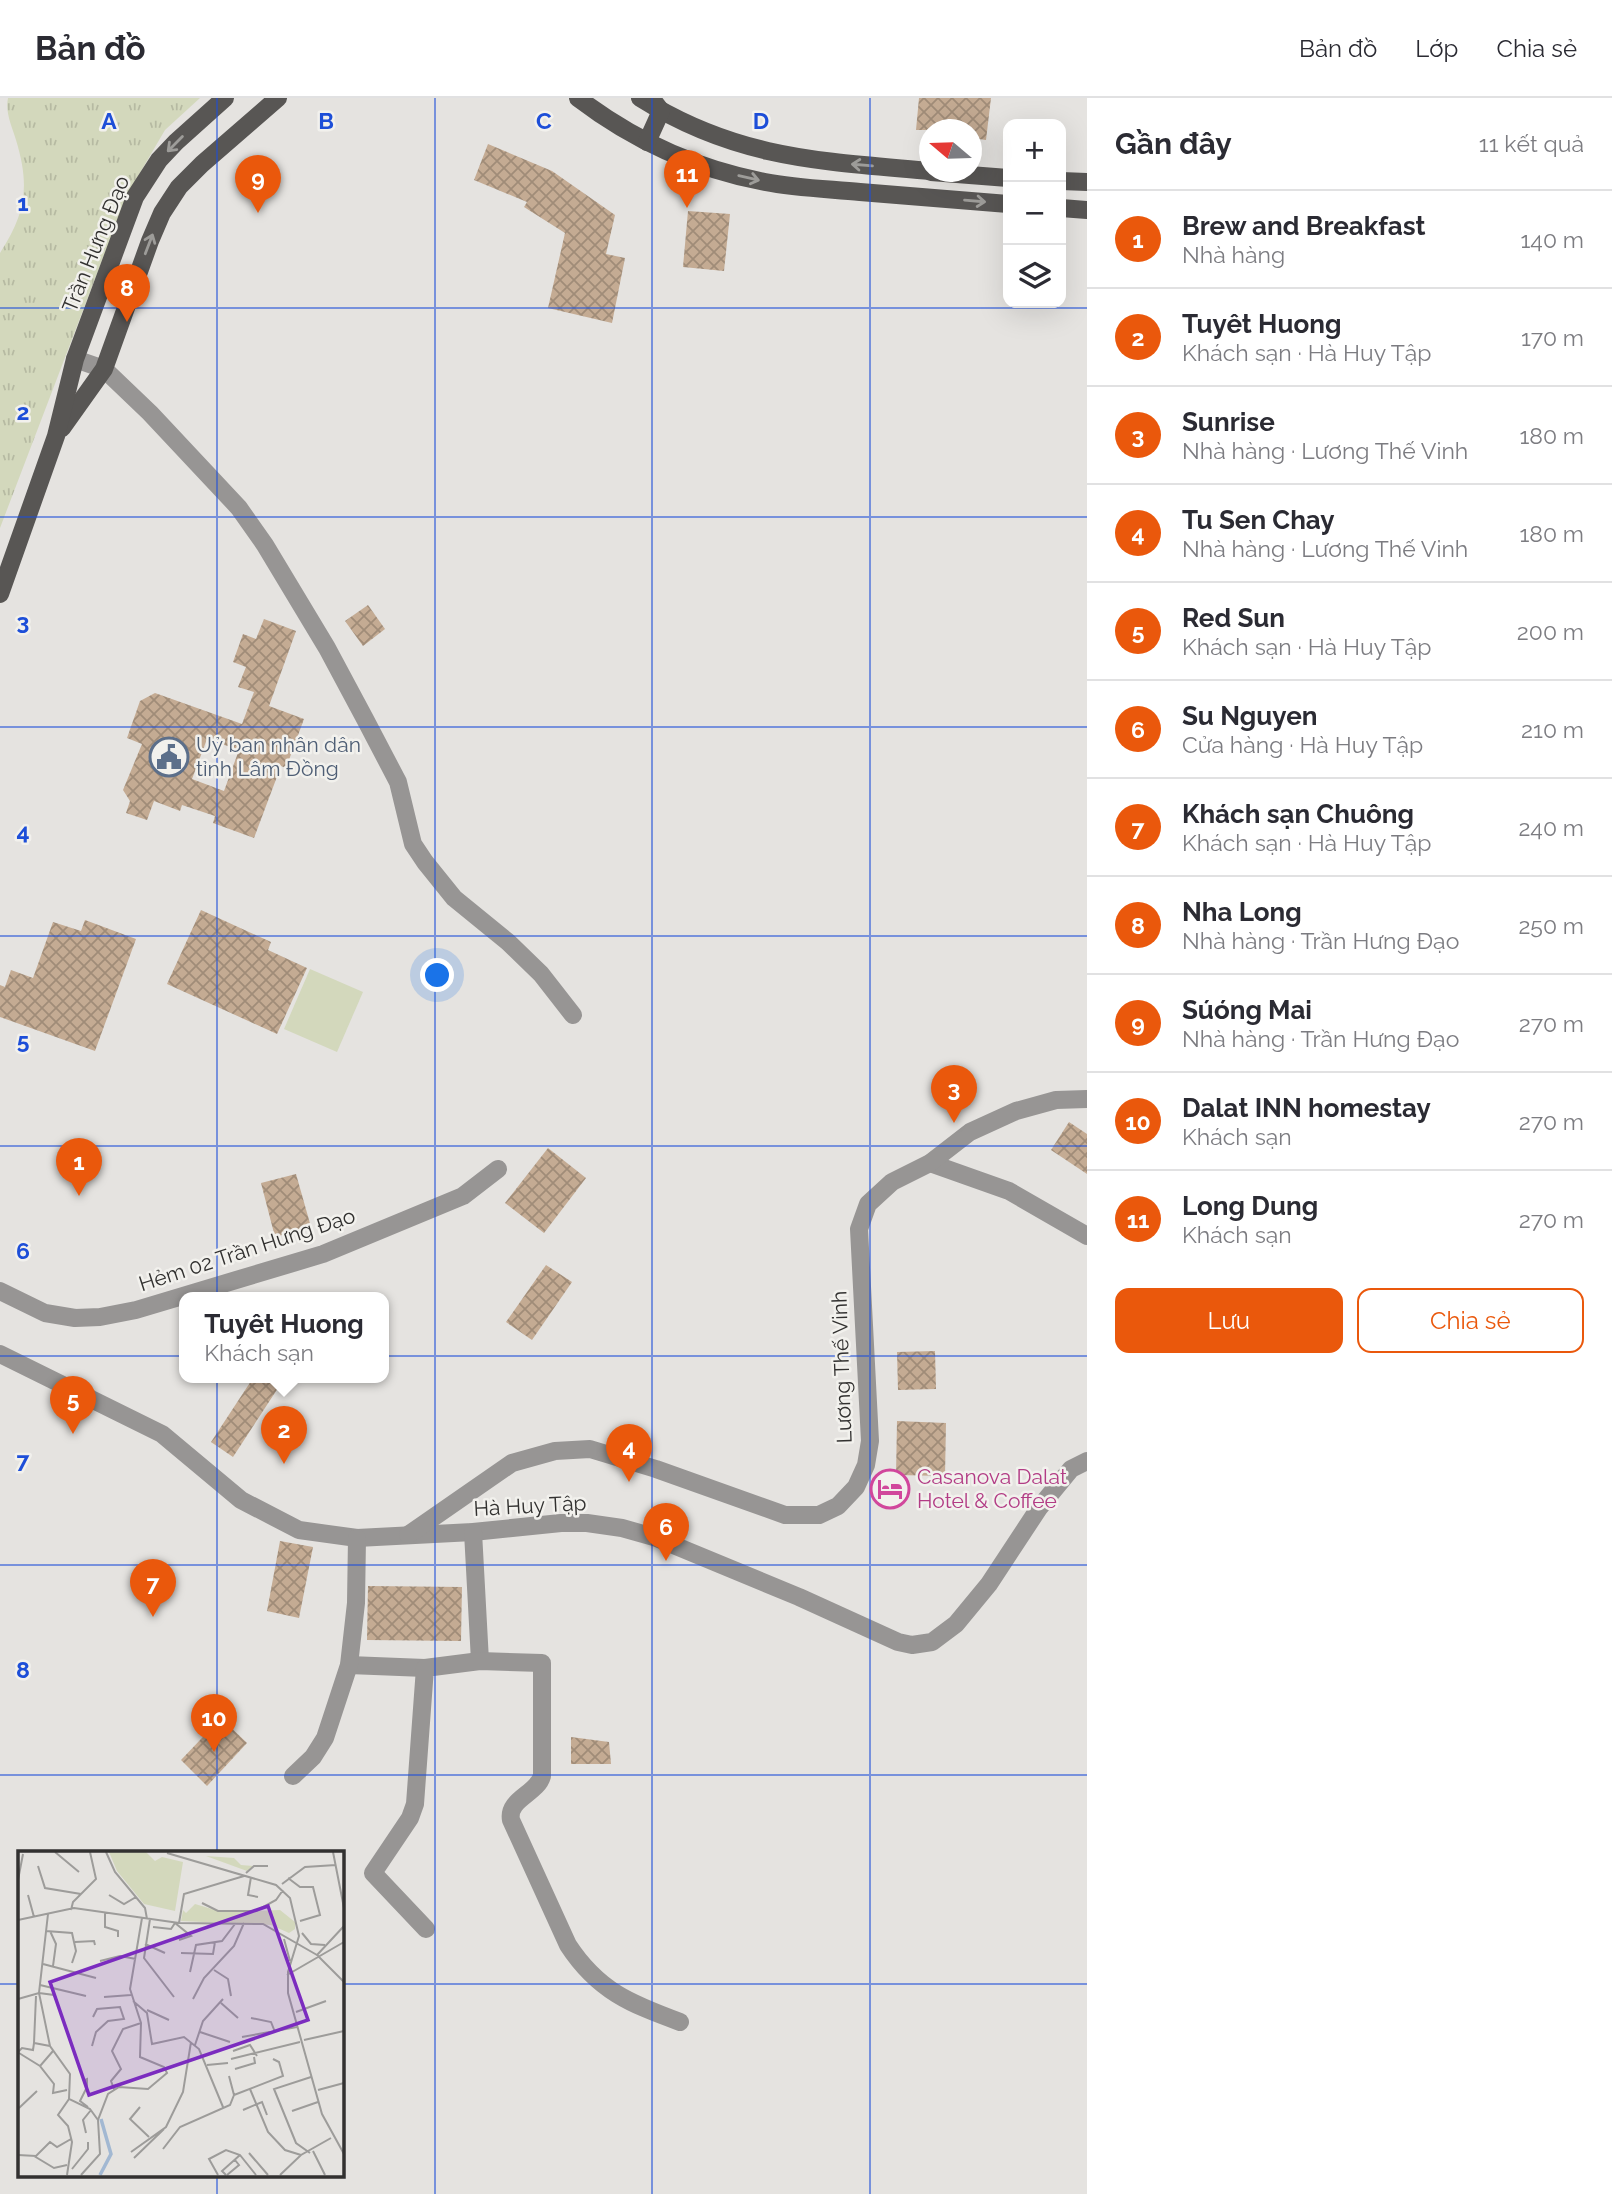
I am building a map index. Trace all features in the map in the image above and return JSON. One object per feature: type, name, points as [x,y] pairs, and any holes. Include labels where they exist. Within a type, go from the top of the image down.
[{"type":"main road","name":"Trần Hưng Đạo","points":[[0,594],[56,436],[75,359],[135,197],[159,160],[225,98]]},
{"type":"main road","name":"Trần Hưng Đạo","points":[[56,436],[104,369],[162,214],[179,187],[278,98]]},
{"type":"main road","points":[[578,98],[648,142],[705,166],[766,182],[796,187],[1003,204]]},
{"type":"main road","points":[[640,98],[729,141],[764,152],[800,159],[919,170]]},
{"type":"main road","points":[[648,142],[656,105]]},
{"type":"main road","points":[[982,176],[1003,178]]},
{"type":"main road","points":[[1066,181],[1087,182]]},
{"type":"main road","points":[[1066,208],[1087,210]]},
{"type":"street","points":[[75,359],[104,369],[239,508],[265,545],[327,648],[398,782],[413,845],[454,898],[508,942],[541,974],[573,1015]]},
{"type":"street","name":"Lương Thế Vinh","points":[[408,1535],[512,1463],[555,1451],[590,1449],[656,1469],[785,1515],[819,1515],[838,1506],[856,1487],[866,1465],[870,1441],[859,1229],[868,1204],[892,1182],[930,1163],[970,1132],[1016,1111],[1056,1100],[1087,1099]]},
{"type":"street","points":[[930,1163],[1009,1191],[1087,1236]]},
{"type":"street","name":"Hẻm 02 Trần Hưng Đạo","points":[[196,1292],[323,1254],[463,1196],[498,1169]]},
{"type":"street","name":"Hẻm 02 Trần Hưng Đạo","points":[[0,1291],[45,1313],[75,1318],[100,1317],[136,1310],[179,1297]]},
{"type":"street","name":"Hà Huy Tập","points":[[0,1354],[162,1434],[241,1500],[299,1530],[357,1538],[473,1532],[561,1523],[587,1523],[622,1528],[654,1537],[799,1597],[898,1642],[912,1645],[932,1642],[956,1624],[989,1584],[1039,1508],[1071,1469],[1087,1461]]},
{"type":"street","points":[[473,1532],[480,1661]]},
{"type":"street","points":[[293,1776],[313,1757],[325,1738],[349,1665],[356,1603],[357,1538]]},
{"type":"street","points":[[349,1665],[425,1668],[480,1661],[542,1663],[542,1776],[537,1787],[517,1802],[510,1814],[568,1945],[585,1968],[612,1993],[680,2022]]},
{"type":"street","points":[[425,1668],[415,1804],[410,1818],[373,1873],[426,1929]]},
{"type":"green space","points":[[8,98],[200,98],[165,130],[127,195],[0,528],[0,253],[20,212],[24,185],[20,156],[8,114]]},
{"type":"green space","points":[[310,969],[363,992],[337,1052],[284,1029]]},
{"type":"building","points":[[919,98],[991,98],[986,140],[982,139],[982,119],[919,119],[919,130],[916,130]]},
{"type":"building","points":[[488,144],[552,171],[615,215],[606,254],[625,258],[612,323],[548,308],[565,233],[524,207],[527,202],[474,180]]},
{"type":"building","points":[[688,211],[730,214],[724,271],[683,267]]},
{"type":"building","points":[[368,605],[385,629],[363,646],[345,621]]},
{"type":"building","points":[[264,619],[296,631],[269,706],[304,719],[286,768],[281,766],[254,838],[213,823],[215,816],[182,805],[180,811],[154,801],[147,820],[126,813],[130,801],[123,790],[142,744],[127,738],[140,701],[155,693],[242,724],[254,692],[238,687],[246,667],[233,662],[243,634],[256,639]],"holes":[[[207,739],[239,750],[224,791],[192,779]]]},
{"type":"building","points":[[201,910],[271,942],[268,950],[307,968],[277,1034],[167,984]]},
{"type":"building","points":[[85,920],[136,939],[95,1051],[0,1017],[0,985],[5,987],[11,970],[33,978],[53,922],[81,931]]},
{"type":"building","points":[[1069,1122],[1087,1134],[1087,1174],[1051,1150]]},
{"type":"building","points":[[548,1148],[586,1178],[544,1233],[505,1203]]},
{"type":"building","points":[[296,1174],[311,1227],[275,1237],[261,1183]]},
{"type":"building","points":[[546,1265],[572,1282],[532,1340],[506,1322]]},
{"type":"building","points":[[935,1351],[936,1389],[898,1390],[897,1352]]},
{"type":"building","points":[[250,1383],[280,1385],[233,1457],[211,1442]]},
{"type":"building","points":[[897,1421],[946,1423],[945,1476],[896,1475]]},
{"type":"building","points":[[280,1541],[313,1547],[299,1618],[267,1611]]},
{"type":"building","points":[[368,1586],[462,1587],[461,1641],[367,1640]]},
{"type":"building","points":[[221,1718],[247,1743],[207,1786],[181,1760]]},
{"type":"building","points":[[571,1737],[609,1742],[611,1764],[571,1764]]},
{"type":"place","name":"Long Dung","points":[[687,208]]},
{"type":"place","name":"Súóng Mai","points":[[258,213]]},
{"type":"place","name":"Nha Long","points":[[127,322]]},
{"type":"place","name":"Uỷ ban nhân dân tỉnh Lâm Đồng","points":[[169,757]]},
{"type":"place","name":"Sunrise","points":[[954,1123]]},
{"type":"place","name":"Brew and Breakfast","points":[[79,1196]]},
{"type":"place","name":"Red Sun","points":[[73,1434]]},
{"type":"place","name":"Tuyêt Huong","points":[[284,1464]]},
{"type":"place","name":"Tu Sen Chay","points":[[629,1482]]},
{"type":"place","name":"Casanova Dalat Hotel & Coffee","points":[[890,1489]]},
{"type":"place","name":"Su Nguyen","points":[[666,1561]]},
{"type":"place","name":"Khách sạn Chuông","points":[[153,1617]]},
{"type":"place","name":"Dalat INN homestay","points":[[214,1752]]}]
